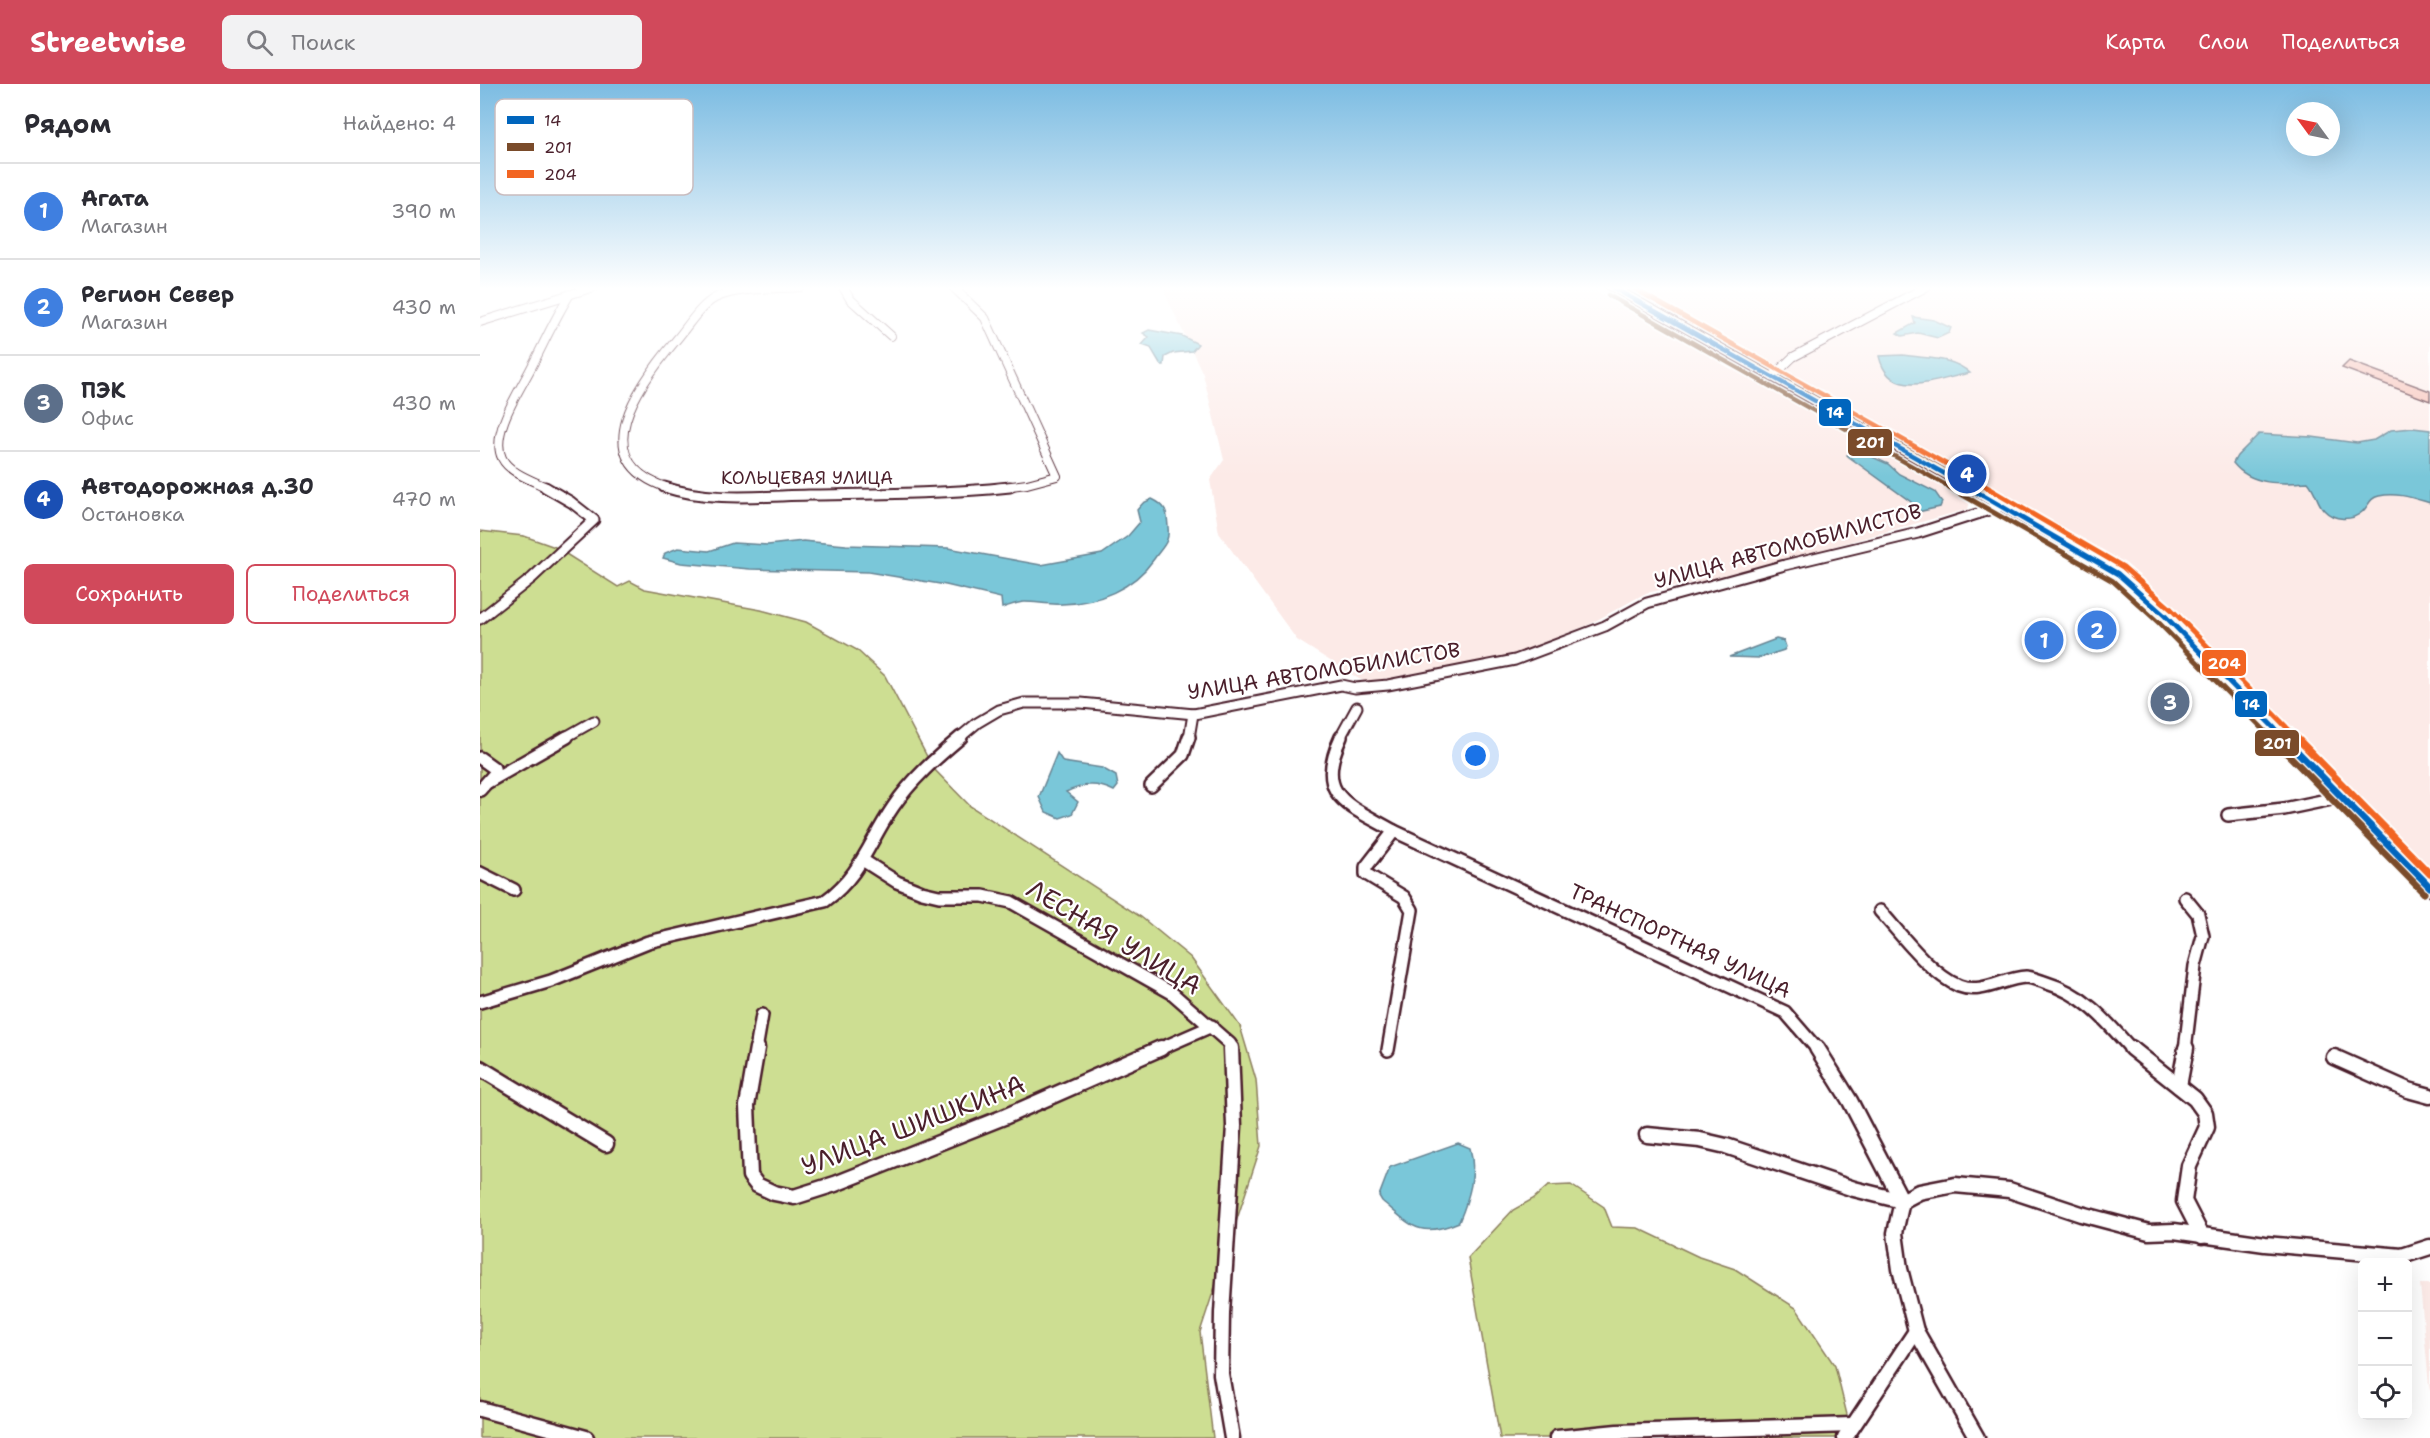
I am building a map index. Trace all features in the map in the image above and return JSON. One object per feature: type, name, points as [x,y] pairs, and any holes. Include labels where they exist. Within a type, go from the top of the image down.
[{"type":"main road","points":[[1726,350],[2089,555],[2128,582],[2430,887]]},
{"type":"street","points":[[480,620],[532,578],[594,520],[579,506],[507,466],[501,452],[501,438],[507,414],[539,350]]},
{"type":"street","name":"КОЛЬЦЕВАЯ УЛИЦА","points":[[668,350],[646,381],[631,411],[622,435],[624,452],[631,467],[646,479],[667,489],[724,495],[910,492],[1019,486],[1057,476],[1000,350]]},
{"type":"street","points":[[1772,376],[1793,357],[1806,350]]},
{"type":"street","name":"УЛИЦА АВТОМОБИЛИСТОВ","points":[[480,1002],[551,981],[648,942],[825,901],[841,891],[853,878],[864,861],[876,834],[901,796],[978,722],[995,711],[1032,702],[1193,714],[1341,685],[1355,688],[1388,685],[1515,660],[1605,626],[1647,603],[1785,565],[1918,533],[2002,506]]},
{"type":"street","name":"ТРАНСПОРТНАЯ УЛИЦА","points":[[1357,707],[1334,750],[1331,782],[1337,794],[1394,831],[1785,1012],[1804,1029],[1826,1059],[1902,1201]]},
{"type":"street","points":[[1151,786],[1183,755],[1188,745],[1193,714]]},
{"type":"street","points":[[484,786],[594,721]]},
{"type":"street","points":[[480,758],[494,768],[495,773],[484,786]]},
{"type":"street","points":[[2228,815],[2284,809],[2341,796]]},
{"type":"street","points":[[1388,1050],[1412,910],[1404,897],[1366,874],[1366,867],[1394,831]]},
{"type":"street","name":"ЛЕСНАЯ УЛИЦА","points":[[864,861],[897,882],[922,892],[939,896],[983,896],[1011,902],[1172,993],[1230,1044],[1233,1063],[1234,1126],[1222,1313],[1221,1374],[1232,1438]]},
{"type":"street","points":[[480,873],[514,890]]},
{"type":"street","points":[[2179,1086],[2189,1030],[2193,978],[2203,936],[2198,914],[2185,898]]},
{"type":"street","points":[[1880,911],[1931,966],[1957,985],[1970,989],[1981,988],[2027,977],[2065,988],[2102,1015],[2135,1053],[2195,1099],[2205,1113],[2207,1127],[2189,1166],[2184,1186],[2184,1201],[2202,1236]]},
{"type":"street","name":"УЛИЦА ШИШКИНА","points":[[762,1015],[747,1106],[750,1176],[757,1185],[774,1193],[794,1197],[835,1184],[1004,1117],[1212,1026]]},
{"type":"street","points":[[2334,1057],[2408,1090],[2430,1096]]},
{"type":"street","points":[[480,1068],[606,1144]]},
{"type":"street","points":[[1647,1135],[1700,1140],[1726,1146],[1854,1189],[1902,1201],[1919,1192],[1955,1185],[2009,1190],[2081,1214],[2149,1232],[2174,1231],[2265,1244],[2402,1256],[2430,1247]]},
{"type":"street","points":[[1902,1201],[1895,1233],[1900,1269],[1916,1331],[1977,1438]]},
{"type":"street","points":[[1557,1438],[1617,1432],[1848,1432],[1916,1331]]},
{"type":"street","points":[[480,1409],[586,1438]]},
{"type":"shaded area","points":[[1192,350],[1701,350],[1970,501],[1968,509],[1730,575],[1646,593],[1588,625],[1512,655],[1367,682],[1297,640],[1219,533],[1210,480],[1224,460],[1203,374]]},
{"type":"shaded area","points":[[1739,350],[2430,350],[2430,874],[2152,591],[2122,566],[2027,510]]},
{"type":"shaded area","points":[[2420,1284],[2430,1284],[2430,1392],[2429,1386]]},
{"type":"green space","points":[[480,531],[524,536],[555,547],[618,587],[630,581],[645,589],[761,610],[806,622],[857,650],[885,676],[933,768],[970,806],[1141,917],[1191,958],[1240,1026],[1256,1080],[1261,1146],[1200,1332],[1213,1438],[480,1438]]},
{"type":"green space","points":[[1571,1185],[1604,1207],[1612,1227],[1638,1228],[1699,1257],[1735,1269],[1796,1308],[1835,1366],[1851,1431],[1844,1438],[1500,1438],[1468,1258],[1513,1210],[1533,1199],[1548,1186]]},
{"type":"water","points":[[1152,350],[1193,350],[1173,353],[1165,357],[1164,365],[1161,365]]},
{"type":"water","points":[[1903,355],[1947,361],[1970,373],[1917,384],[1904,383],[1894,379],[1885,370],[1879,356]]},
{"type":"water","points":[[2413,428],[2430,430],[2430,503],[2399,495],[2379,496],[2373,498],[2358,515],[2338,518],[2328,514],[2322,507],[2308,482],[2278,483],[2258,480],[2240,471],[2233,463],[2259,434],[2312,437],[2357,443],[2374,440],[2391,430]]},
{"type":"water","points":[[1847,455],[1868,455],[1888,464],[1899,474],[1935,492],[1942,502],[1940,507],[1913,513],[1911,502]]},
{"type":"water","points":[[1152,499],[1161,504],[1166,513],[1168,537],[1162,548],[1145,570],[1125,586],[1101,597],[1075,603],[1022,602],[1002,608],[1001,598],[946,585],[868,572],[750,569],[681,563],[663,558],[665,553],[678,548],[709,551],[733,543],[768,545],[803,541],[846,545],[948,548],[1041,565],[1102,554],[1128,536],[1140,522],[1137,510],[1143,503]]},
{"type":"water","points":[[1776,639],[1784,641],[1786,647],[1784,650],[1760,658],[1729,657]]},
{"type":"water","points":[[1057,753],[1063,762],[1102,768],[1116,776],[1118,786],[1114,791],[1095,785],[1072,789],[1066,792],[1078,802],[1072,814],[1060,818],[1046,812],[1039,797]]},
{"type":"water","points":[[1458,1143],[1470,1148],[1473,1167],[1469,1195],[1459,1222],[1434,1229],[1417,1227],[1382,1201],[1379,1196],[1390,1167]]},
{"type":"building","points":[[2349,361],[2430,391],[2430,401],[2342,368]]},
{"type":"transit line","name":"201","points":[[1706,350],[2113,581],[2159,623],[2424,893]]},
{"type":"transit line","name":"14","points":[[1725,350],[2061,539],[2118,574],[2165,616],[2430,887]]},
{"type":"transit line","name":"204","points":[[1743,350],[2065,531],[2123,567],[2171,609],[2430,874]]},
{"type":"place","name":"Автодорожная д.30","points":[[1967,474]]},
{"type":"place","name":"Регион Север","points":[[2097,630]]},
{"type":"place","name":"Агата","points":[[2044,640]]},
{"type":"place","name":"ПЭК","points":[[2170,702]]}]
